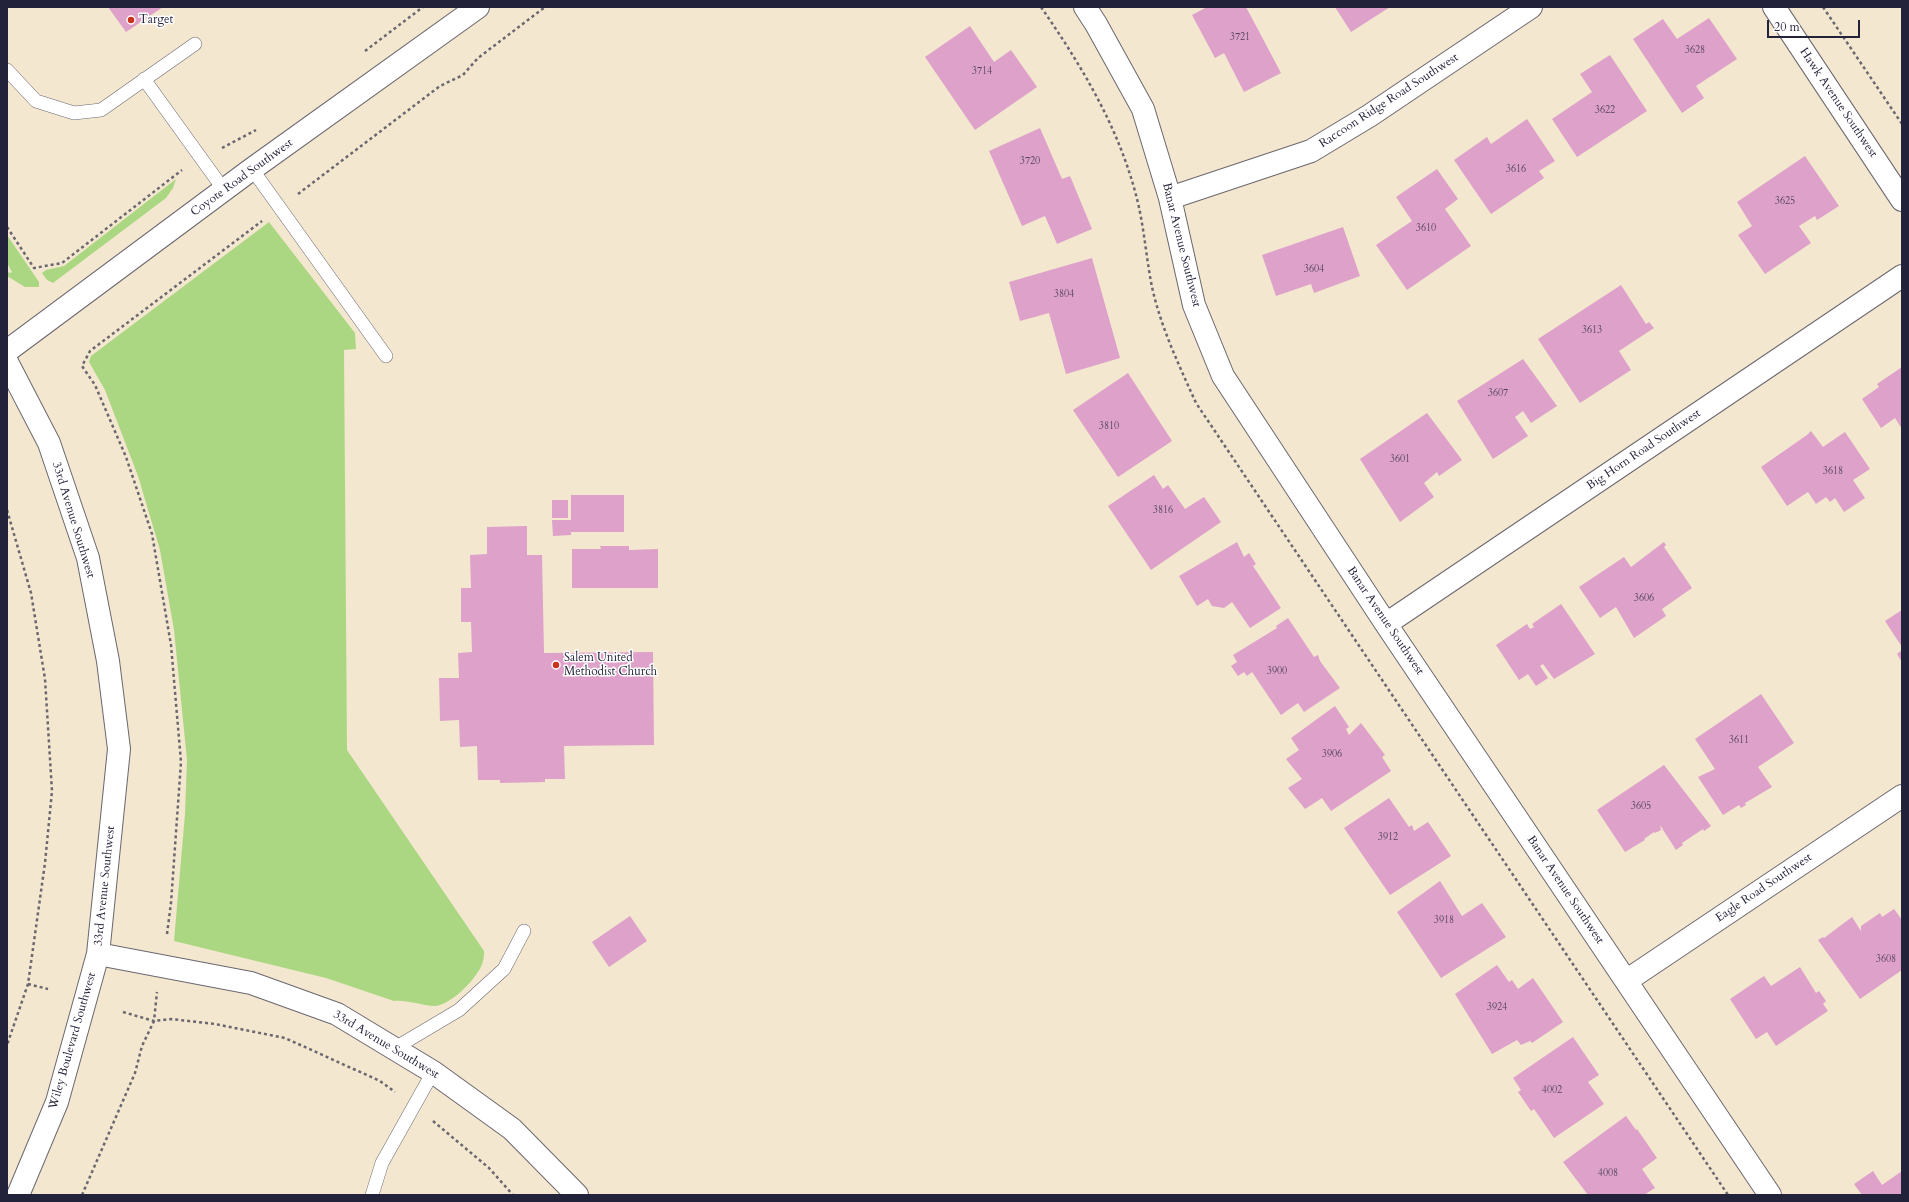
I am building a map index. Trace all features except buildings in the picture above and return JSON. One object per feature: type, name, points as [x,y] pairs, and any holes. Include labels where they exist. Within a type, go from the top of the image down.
[{"type":"street","name":"Coyote Road Southwest","points":[[7,351],[252,169],[478,7]]},
{"type":"street","name":"Banar Avenue Southwest","points":[[1084,7],[1096,24],[1143,110],[1170,198],[1194,305],[1222,376],[1386,624],[1770,1195]]},
{"type":"street","name":"Raccoon Ridge Road Southwest","points":[[1170,198],[1311,151],[1369,116],[1531,7]]},
{"type":"street","name":"Hawk Avenue Southwest","points":[[1774,7],[1902,200]]},
{"type":"street","name":"Big Horn Road Southwest","points":[[1386,624],[1902,276]]},
{"type":"street","name":"33rd Avenue Southwest","points":[[7,362],[49,443],[88,558],[108,661],[119,749],[98,954],[251,983],[337,1014],[433,1072],[512,1129],[577,1195]]},
{"type":"street","name":"Eagle Road Southwest","points":[[1626,981],[1902,796]]},
{"type":"street","name":"Wiley Boulevard Southwest","points":[[18,1195],[57,1102],[98,954]]},
{"type":"lane","points":[[7,70],[36,101],[74,113],[101,110],[195,44]]},
{"type":"lane","points":[[144,79],[224,190]]},
{"type":"lane","points":[[252,169],[386,356]]},
{"type":"lane","points":[[395,1048],[459,1010],[504,969],[524,931]]},
{"type":"lane","points":[[372,1195],[382,1163],[433,1072]]},
{"type":"path","points":[[167,934],[171,903],[181,762],[172,645],[152,534],[126,457],[94,385],[82,366],[90,352],[440,86],[464,75],[478,58],[546,7]]},
{"type":"path","points":[[1823,7],[1902,124]]},
{"type":"path","points":[[7,510],[31,593],[34,609],[45,680],[52,791],[45,863],[28,984],[7,1045]]},
{"type":"path","points":[[28,984],[48,989]]},
{"type":"path","points":[[82,1195],[135,1073],[142,1046],[154,1021],[157,991]]},
{"type":"path","points":[[123,1012],[154,1021],[171,1019],[215,1024],[285,1038],[380,1081],[414,1106],[490,1168],[513,1195]]},
{"type":"green space","points":[[176,179],[173,188],[166,198],[53,283],[47,280],[42,273],[46,270],[64,266]]},
{"type":"green space","points":[[269,222],[355,333],[356,349],[344,350],[347,750],[484,951],[481,967],[470,982],[456,996],[448,1002],[440,1005],[433,1006],[404,1001],[394,1001],[326,978],[174,941],[185,814],[187,760],[174,630],[160,550],[138,476],[105,390],[89,362],[91,356]]},
{"type":"green space","points":[[7,235],[39,282],[39,287],[25,287],[7,276],[7,272],[12,272],[7,263]]},
{"type":"place","name":"Target","points":[[131,20]]},
{"type":"place","name":"Salem United Methodist Church","points":[[556,665]]}]
